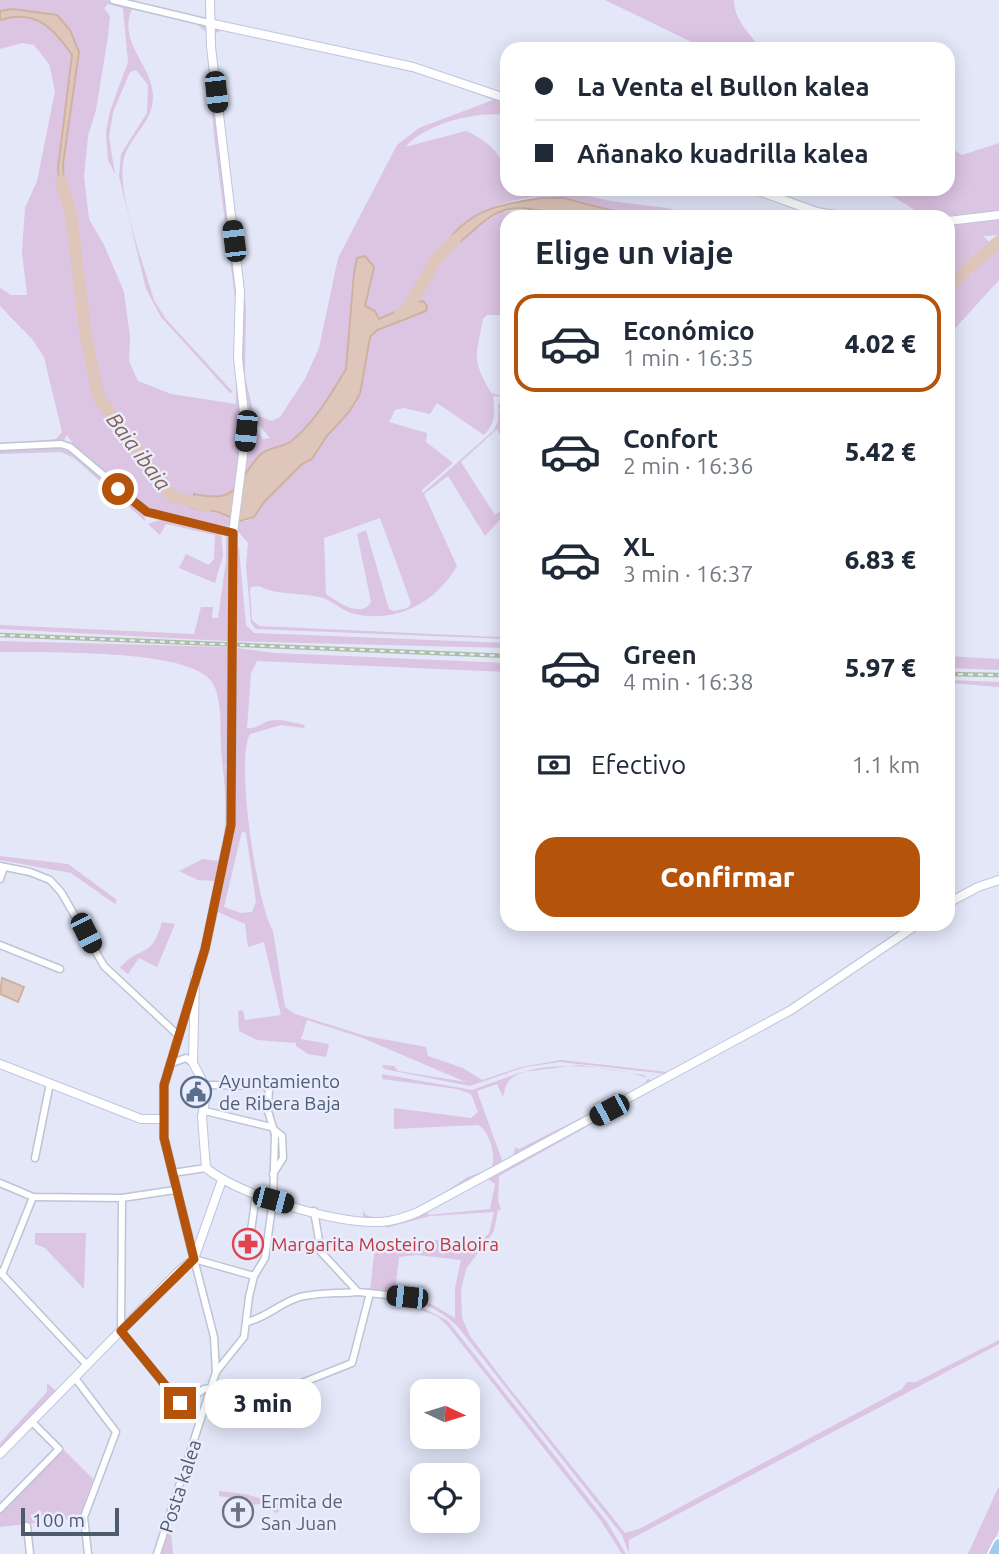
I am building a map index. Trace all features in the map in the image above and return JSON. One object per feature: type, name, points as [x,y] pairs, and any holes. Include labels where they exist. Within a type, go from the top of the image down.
[{"type":"highway","points":[[994,1554],[999,1544]]},
{"type":"street","points":[[113,0],[413,67],[500,96]]},
{"type":"street","points":[[193,1063],[195,976],[205,949],[232,814],[233,533],[246,431],[239,358],[240,291],[209,23],[210,0]]},
{"type":"street","points":[[772,196],[811,210]]},
{"type":"street","points":[[955,220],[999,215]]},
{"type":"street","points":[[0,447],[61,444],[70,447],[147,512],[233,533]]},
{"type":"street","points":[[0,879],[2,867],[43,875],[50,880],[61,892],[104,966],[178,1036]]},
{"type":"street","points":[[955,899],[999,880]]},
{"type":"street","points":[[172,1173],[206,1168],[222,1180],[273,1200],[366,1221],[395,1220],[418,1212],[486,1176],[791,1010],[908,931]]},
{"type":"street","points":[[0,945],[60,969]]},
{"type":"street","name":"Posta kalea","points":[[157,1554],[216,1372],[214,1337],[164,1138],[164,1085],[195,976]]},
{"type":"street","points":[[172,1063],[186,1058],[193,1063],[206,1085],[205,1111],[202,1117],[206,1168]]},
{"type":"street","points":[[0,1065],[141,1119],[164,1119]]},
{"type":"street","points":[[35,1158],[50,1083]]},
{"type":"street","points":[[206,1085],[269,1086],[271,1127],[275,1134],[273,1200],[265,1258],[254,1276],[242,1343],[216,1372]]},
{"type":"street","points":[[205,1111],[271,1127]]},
{"type":"street","points":[[0,1454],[194,1259],[222,1180]]},
{"type":"street","points":[[0,1183],[33,1197],[122,1198],[175,1189]]},
{"type":"street","points":[[250,1238],[256,1195]]},
{"type":"street","points":[[33,1197],[1,1273],[87,1365]]},
{"type":"street","points":[[122,1198],[121,1331],[178,1402],[184,1403],[204,1389],[212,1388],[269,1396],[352,1363],[370,1293]]},
{"type":"street","points":[[314,1211],[321,1252],[358,1292]]},
{"type":"street","points":[[194,1259],[254,1276]]},
{"type":"street","points":[[247,1322],[272,1313],[282,1304],[302,1297],[358,1292],[407,1297]]},
{"type":"street","points":[[216,1360],[225,1362]]},
{"type":"street","points":[[75,1378],[116,1432],[84,1517],[88,1554]]},
{"type":"street","points":[[0,1509],[59,1449],[32,1422]]},
{"type":"street","points":[[27,1526],[30,1554]]},
{"type":"shaded area","points":[[0,0],[105,0],[205,24],[235,261],[242,448],[248,449],[250,426],[256,428],[263,439],[270,438],[250,414],[241,365],[243,294],[212,31],[218,26],[400,66],[500,99],[500,114],[453,120],[426,131],[405,147],[466,131],[484,141],[497,153],[500,159],[500,196],[588,196],[674,210],[610,210],[571,199],[530,197],[481,213],[454,234],[443,247],[446,250],[500,212],[500,315],[487,315],[483,319],[477,350],[480,372],[491,393],[500,395],[493,396],[494,417],[491,426],[484,435],[437,403],[430,414],[404,408],[395,410],[389,422],[427,433],[426,442],[453,463],[422,490],[423,493],[494,430],[500,404],[500,435],[497,429],[461,462],[495,515],[500,511],[500,520],[485,536],[448,476],[424,494],[457,566],[438,591],[412,608],[398,613],[367,616],[347,612],[327,599],[315,596],[274,591],[259,586],[251,587],[250,591],[252,620],[259,626],[500,636],[500,639],[256,629],[251,623],[246,565],[248,543],[236,529],[237,520],[247,521],[254,517],[264,502],[302,464],[312,459],[326,437],[349,412],[360,394],[369,337],[377,330],[426,311],[427,306],[423,301],[417,302],[380,319],[375,311],[365,306],[374,267],[365,256],[357,258],[354,273],[346,369],[321,408],[289,442],[266,450],[260,455],[230,493],[211,496],[194,494],[192,508],[230,516],[233,518],[231,527],[166,515],[142,506],[75,447],[67,435],[64,440],[0,444],[56,439],[62,432],[44,357],[32,339],[0,306],[0,288],[11,295],[27,295],[22,252],[25,208],[37,181],[55,91],[49,64],[34,45],[22,43],[0,49],[0,20],[13,17],[34,19],[58,36],[72,55],[58,168],[60,192],[67,197],[70,192],[64,184],[63,164],[79,52],[70,30],[57,16],[12,9],[0,11]],"holes":[[[108,4],[123,8],[128,62],[110,111],[106,132],[108,160],[115,174],[109,137],[113,112],[130,72],[136,70],[148,85],[147,113],[121,154],[119,176],[146,289],[161,317],[230,393],[233,392],[165,318],[154,300],[133,231],[122,177],[125,154],[149,114],[153,95],[129,32],[132,9],[195,23],[206,32],[214,137],[235,298],[236,404],[171,394],[138,381],[129,361],[130,337],[124,292],[104,245],[89,219],[84,176],[88,136],[96,110],[108,36],[110,16],[104,8]],[[224,29],[429,76],[493,100],[419,128],[397,145],[338,258],[319,348],[305,379],[280,417],[272,421],[254,414],[245,377],[246,307],[215,42],[216,33]],[[380,518],[411,603],[408,608],[394,611],[389,609],[366,530],[357,534],[371,602],[361,609],[343,605],[326,594],[324,538]]]},
{"type":"shaded area","points":[[605,0],[734,0],[736,13],[756,42],[692,42]]},
{"type":"shaded area","points":[[12,9],[57,15],[70,30],[79,52],[63,164],[64,184],[70,192],[67,197],[60,192],[58,168],[72,55],[58,36],[42,23],[23,17],[0,20],[0,11]]},
{"type":"shaded area","points":[[999,143],[999,212],[955,215],[955,210],[915,210],[892,196],[955,196],[955,151],[962,155]]},
{"type":"shaded area","points":[[541,198],[564,198],[609,210],[500,210],[459,243],[446,250],[443,247],[463,224],[486,211]]},
{"type":"shaded area","points":[[999,217],[999,235],[983,236],[995,247],[999,247],[999,280],[955,328],[955,222]]},
{"type":"shaded area","points":[[365,256],[374,267],[365,306],[375,311],[379,319],[417,302],[423,301],[427,306],[426,311],[377,330],[370,337],[360,394],[349,412],[326,437],[312,459],[302,464],[264,502],[254,517],[240,521],[218,512],[192,508],[194,494],[221,496],[229,493],[260,455],[266,450],[290,442],[314,418],[328,398],[346,369],[354,273],[357,258]]},
{"type":"shaded area","points":[[54,446],[75,454],[144,514],[145,521],[74,458],[61,452],[0,454],[0,449]]},
{"type":"shaded area","points":[[163,519],[221,531],[223,556],[215,583],[179,568],[186,554],[209,565],[214,559],[215,535],[166,524],[160,535],[148,524]]},
{"type":"shaded area","points":[[229,536],[227,635],[235,635],[239,548],[246,625],[254,633],[500,643],[500,648],[226,641],[0,629],[0,625],[194,634],[201,607],[213,607],[212,618],[218,618],[226,561],[226,537]]},
{"type":"shaded area","points":[[0,641],[228,647],[275,653],[500,663],[500,672],[257,661],[251,673],[247,728],[273,720],[305,725],[304,728],[281,725],[250,734],[245,772],[246,801],[255,864],[273,931],[285,1007],[295,1014],[366,1036],[426,1047],[428,1056],[463,1068],[482,1080],[521,1067],[561,1060],[667,1072],[781,1011],[899,931],[904,931],[806,998],[668,1074],[560,1062],[525,1067],[470,1086],[384,1069],[382,1065],[394,1066],[398,1071],[466,1082],[360,1037],[307,1020],[301,1039],[329,1044],[326,1057],[308,1054],[296,1046],[296,1043],[257,1040],[239,1031],[238,1011],[243,1010],[245,1020],[281,1015],[264,942],[248,947],[245,924],[218,912],[236,817],[236,660],[228,660],[230,763],[225,765],[229,783],[229,819],[216,881],[198,880],[179,871],[203,859],[218,861],[222,847],[225,792],[221,725],[216,689],[212,682],[198,671],[176,663],[80,653],[0,652]],"holes":[[[242,831],[246,833],[256,902],[252,912],[241,913],[224,907]]]},
{"type":"shaded area","points":[[955,656],[999,659],[999,670],[955,668]]},
{"type":"shaded area","points":[[955,680],[999,682],[999,687],[955,683]]},
{"type":"shaded area","points":[[0,856],[68,864],[117,900],[115,904],[71,873],[0,860]]},
{"type":"shaded area","points":[[162,922],[175,924],[157,967],[139,958],[128,974],[120,968],[154,942]]},
{"type":"shaded area","points":[[912,931],[916,931],[822,995],[499,1176],[498,1200],[501,1210],[498,1210],[494,1231],[466,1269],[461,1291],[462,1318],[470,1336],[507,1385],[625,1533],[639,1529],[902,1389],[907,1382],[916,1382],[999,1340],[999,1344],[629,1540],[629,1554],[622,1535],[458,1327],[428,1306],[395,1295],[370,1291],[375,1246],[400,1248],[403,1240],[483,1240],[489,1233],[494,1212],[430,1216],[386,1228],[386,1223],[427,1209],[428,1215],[490,1209],[495,1184],[487,1178],[818,995]],"holes":[[[417,1255],[461,1260],[455,1288],[455,1318],[431,1304],[395,1291],[399,1257]]]},
{"type":"shaded area","points":[[2,978],[24,987],[18,1002],[0,994]]},
{"type":"shaded area","points":[[568,1066],[525,1072],[540,1068]]},
{"type":"shaded area","points":[[525,1072],[510,1080],[503,1097],[497,1084],[477,1091],[503,1163],[419,1208],[469,1177],[491,1169],[491,1145],[486,1133],[478,1125],[394,1129],[394,1108],[471,1118],[478,1112],[471,1094],[457,1089],[382,1079],[382,1074],[472,1090]]},
{"type":"shaded area","points":[[648,1078],[652,1082],[513,1157],[515,1147],[519,1149],[644,1086]]},
{"type":"shaded area","points":[[363,1211],[366,1215],[378,1217],[363,1218]]},
{"type":"shaded area","points":[[35,1233],[86,1233],[84,1289],[45,1248],[35,1244]]},
{"type":"shaded area","points":[[410,1301],[448,1321],[607,1522],[626,1554],[622,1554],[601,1521],[446,1324],[437,1316],[409,1306],[407,1304]]},
{"type":"shaded area","points":[[47,1383],[57,1392],[0,1451],[0,1443],[47,1392]]},
{"type":"shaded area","points":[[63,1449],[93,1479],[79,1518],[0,1527],[0,1514]]},
{"type":"shaded area","points":[[999,1486],[999,1530],[987,1554],[968,1554]]},
{"type":"shaded area","points":[[219,1491],[245,1494],[287,1506],[276,1513],[263,1504],[246,1505],[246,1500],[219,1496]]},
{"type":"shaded area","points":[[168,1529],[171,1530],[173,1554],[159,1554]]},
{"type":"waterway","name":"Baia ibaia","points":[[61,181],[71,215],[86,337],[99,398],[173,497],[208,506]]},
{"type":"waterway","name":"Baia ibaia","points":[[400,314],[407,310],[437,258],[455,240]]},
{"type":"waterway","name":"Baia ibaia","points":[[955,280],[999,241]]},
{"type":"railway","points":[[0,635],[500,656]]},
{"type":"railway","points":[[955,674],[999,675]]},
{"type":"place","name":"Ayuntamiento de Ribera Baja","points":[[196,1092]]},
{"type":"place","name":"Margarita Mosteiro Baloira","points":[[248,1244]]},
{"type":"place","name":"Ermita de San Juan","points":[[238,1512]]},
{"type":"route","points":[[118,489],[147,512],[233,533],[231,825],[205,949],[164,1085],[164,1138],[194,1259],[121,1331],[180,1403]]}]
